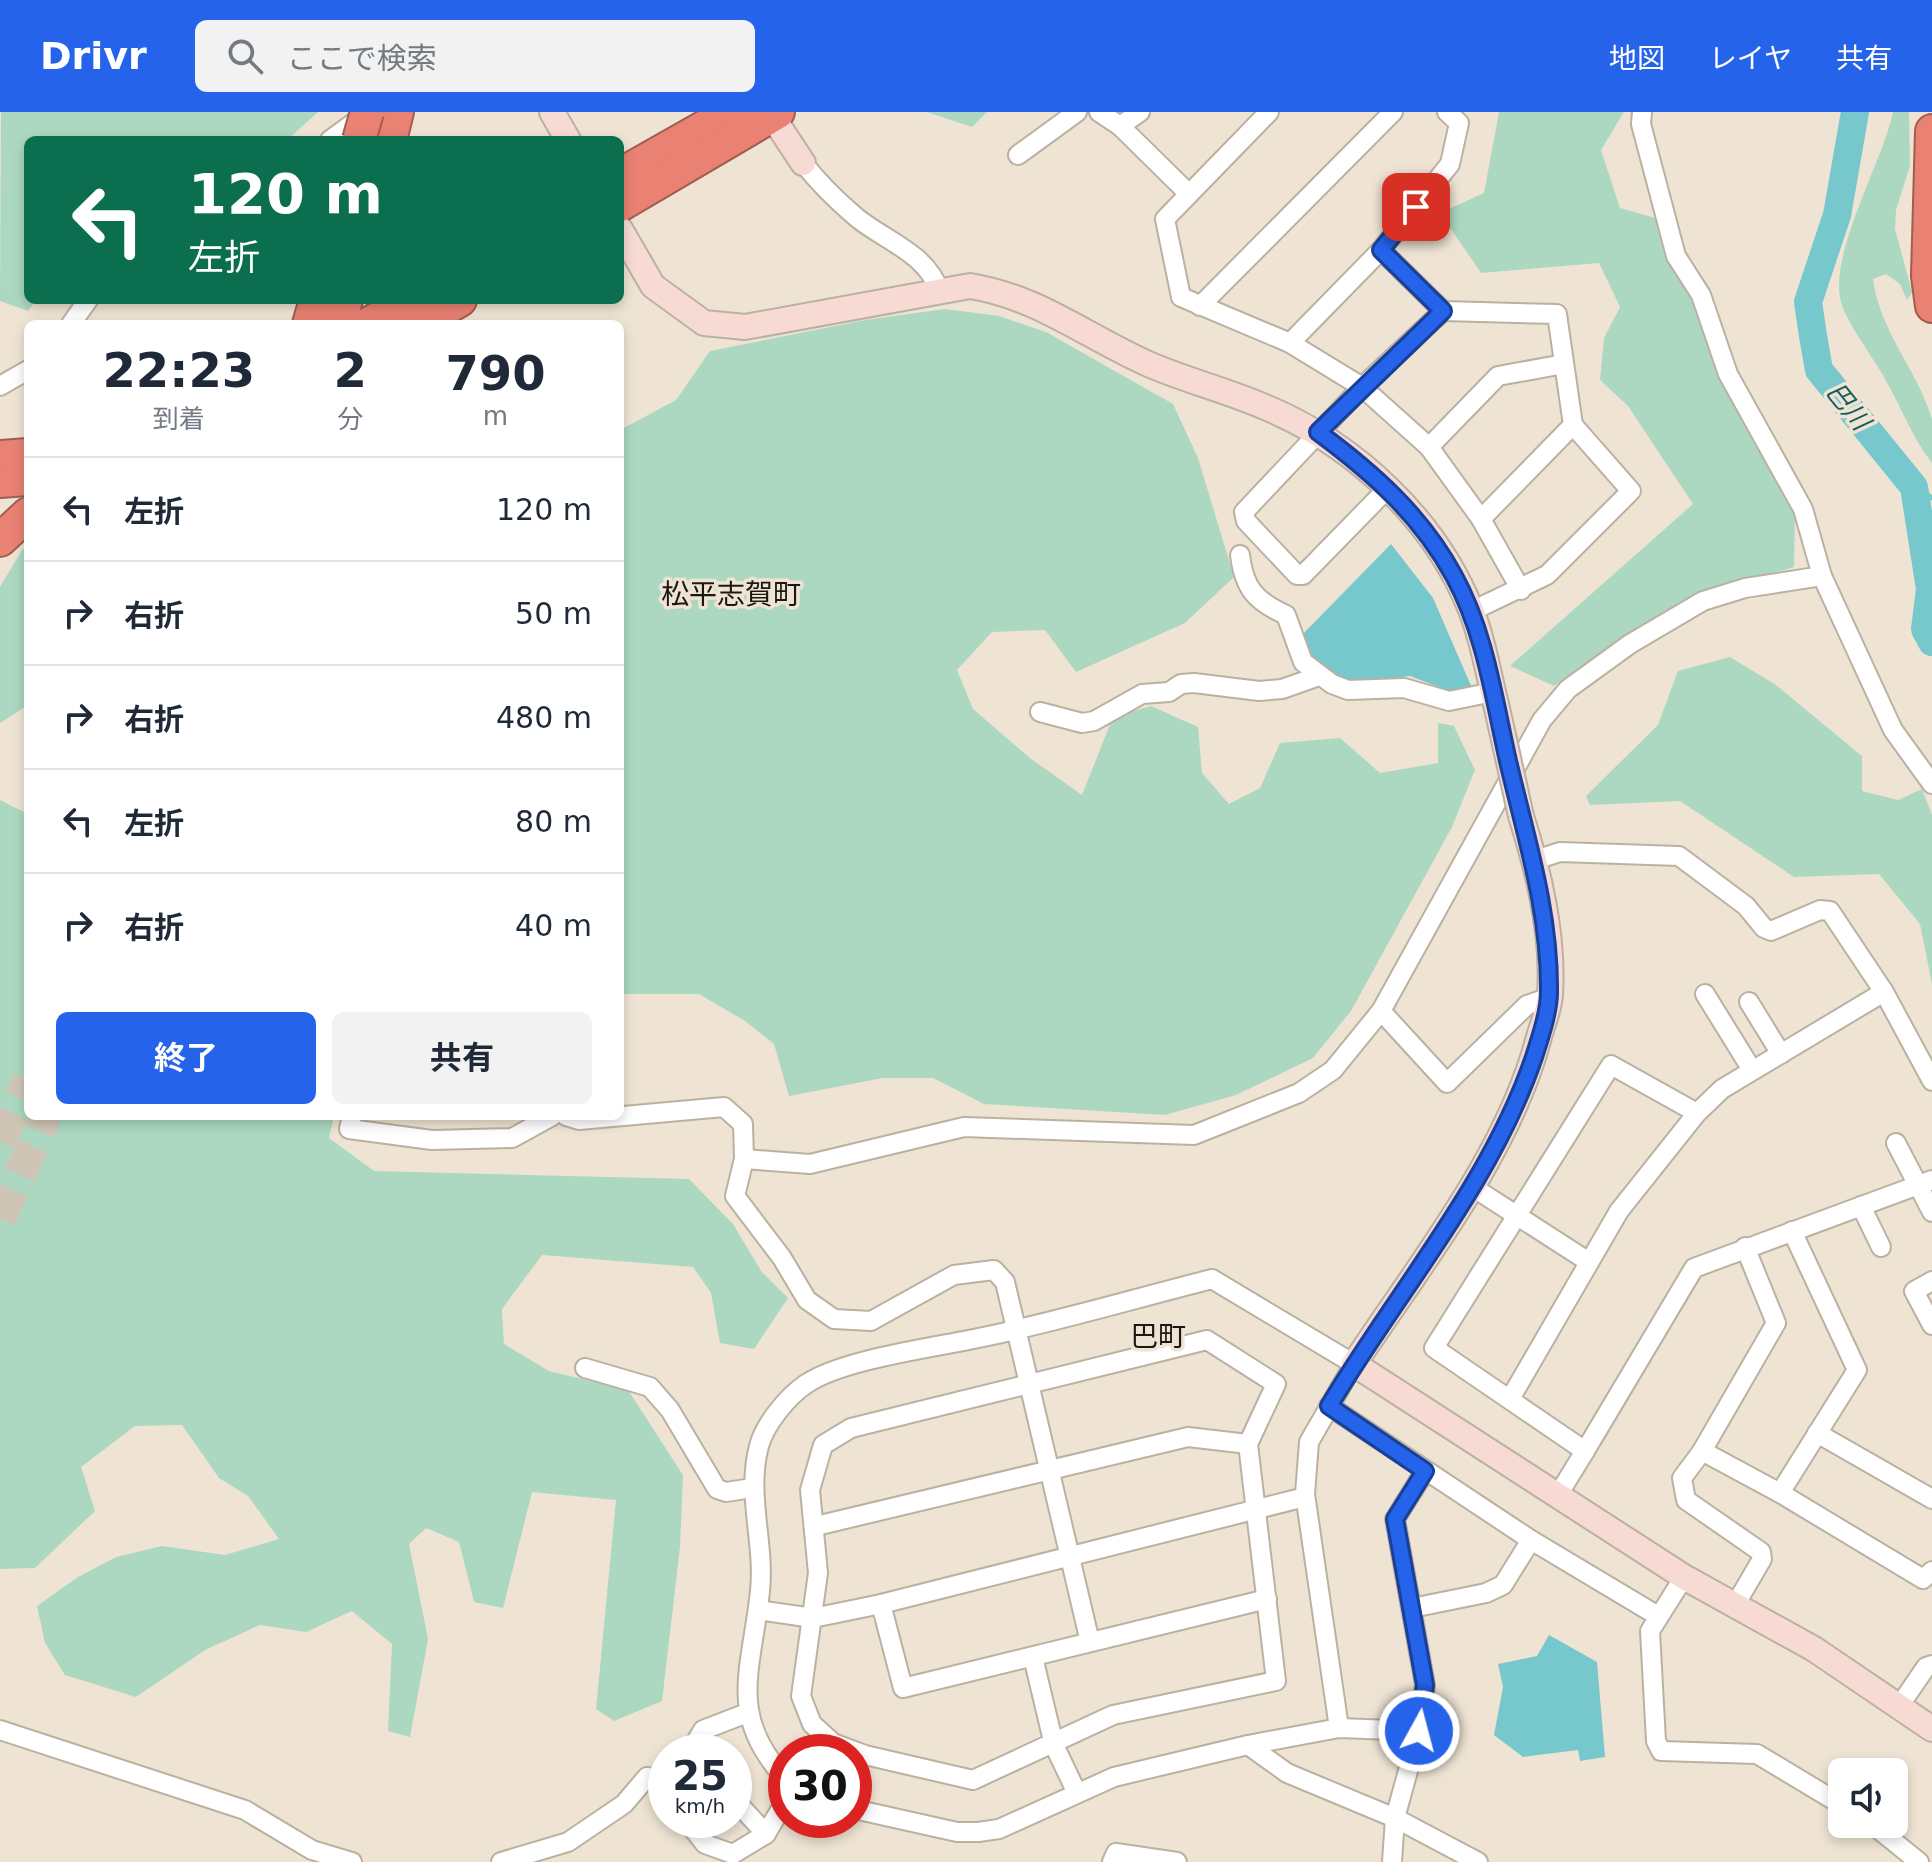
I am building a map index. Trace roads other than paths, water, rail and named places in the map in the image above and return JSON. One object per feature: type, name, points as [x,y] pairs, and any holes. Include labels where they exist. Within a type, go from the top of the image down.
[{"type":"highway","points":[[360,136],[368,112]]},
{"type":"highway","points":[[391,136],[397,112]]},
{"type":"highway","points":[[624,173],[731,112]]},
{"type":"highway","points":[[624,203],[775,114]]},
{"type":"highway","points":[[1932,131],[1928,207],[1928,276],[1932,306]]},
{"type":"highway","points":[[375,320],[404,304]]},
{"type":"highway","points":[[425,320],[453,304]]},
{"type":"highway","points":[[0,437],[24,436]]},
{"type":"highway","points":[[0,457],[24,455]]},
{"type":"highway","points":[[0,481],[24,479]]},
{"type":"highway","points":[[0,540],[24,518]]},
{"type":"street","points":[[335,136],[368,112]]},
{"type":"street","points":[[552,112],[566,136]]},
{"type":"street","points":[[1018,155],[1077,112]]},
{"type":"street","points":[[1099,112],[1120,126],[1188,193]]},
{"type":"street","points":[[1120,126],[1140,112]]},
{"type":"street","points":[[1269,112],[1165,219],[1181,297],[1290,343],[1362,387],[1429,447],[1481,519],[1521,590]]},
{"type":"street","points":[[1200,306],[1393,112]]},
{"type":"street","points":[[1290,343],[1381,250],[1450,164],[1459,123],[1447,112]]},
{"type":"street","points":[[1642,112],[1641,124],[1676,256],[1701,295],[1728,374],[1803,509],[1822,576],[1893,730],[1932,784]]},
{"type":"street","points":[[775,114],[803,163],[820,184],[858,218],[917,256],[934,275],[939,290]]},
{"type":"street","points":[[624,236],[653,286],[704,323],[745,327],[970,286],[1006,292],[1048,309],[1110,347],[1160,369],[1266,407],[1318,432],[1388,488],[1421,525],[1472,611],[1521,816],[1535,860],[1547,937],[1550,997],[1534,1056],[1518,1098],[1471,1186],[1354,1364],[1309,1442],[1305,1497],[1339,1728]]},
{"type":"street","points":[[1381,250],[1443,311],[1557,314],[1573,425],[1631,491],[1547,575],[1472,611]]},
{"type":"street","points":[[1388,488],[1303,575],[1297,575],[1246,521],[1244,512],[1362,387],[1443,311]]},
{"type":"street","points":[[1429,447],[1498,376],[1564,364]]},
{"type":"street","points":[[0,386],[24,372]]},
{"type":"street","points":[[1481,519],[1573,425]]},
{"type":"street","points":[[1240,555],[1243,581],[1272,609],[1286,615],[1303,662],[1319,676],[1348,690],[1404,688],[1449,701],[1494,698]]},
{"type":"street","points":[[744,1159],[810,1164],[964,1127],[1194,1135],[1299,1093],[1333,1070],[1381,1011],[1542,720],[1568,689],[1630,644],[1703,601],[1745,588],[1822,576]]},
{"type":"street","points":[[1040,712],[1082,723],[1094,721],[1142,694],[1169,692],[1181,684],[1259,691],[1282,689],[1319,676]]},
{"type":"street","points":[[1535,860],[1560,852],[1679,856],[1746,906],[1764,928],[1771,931],[1820,910],[1830,911],[1884,992],[1932,1081]]},
{"type":"street","points":[[1510,1399],[1619,1211],[1697,1113],[1722,1089],[1884,992]]},
{"type":"street","points":[[1705,994],[1752,1070]]},
{"type":"street","points":[[1381,1011],[1447,1083],[1527,1005],[1550,997]]},
{"type":"street","points":[[1749,1002],[1781,1054]]},
{"type":"street","points":[[1585,1451],[1434,1348],[1611,1065],[1697,1113]]},
{"type":"street","points":[[624,1116],[724,1107],[743,1124],[744,1159],[735,1196],[782,1258],[807,1300],[834,1319],[871,1321],[954,1275],[994,1270],[1005,1282],[1027,1386],[1090,1642]]},
{"type":"street","points":[[351,1120],[349,1129],[432,1140],[512,1138],[545,1120]]},
{"type":"street","points":[[1896,1143],[1925,1182],[1932,1212]]},
{"type":"street","points":[[1558,1495],[1694,1268],[1925,1182]]},
{"type":"street","points":[[1471,1186],[1589,1262]]},
{"type":"street","points":[[1861,1206],[1881,1247]]},
{"type":"street","points":[[1780,1493],[1857,1370],[1792,1231]]},
{"type":"street","points":[[1734,1607],[1762,1559],[1761,1552],[1686,1500],[1682,1478],[1703,1450],[1776,1323],[1745,1247]]},
{"type":"street","points":[[768,1757],[761,1748],[747,1713],[747,1675],[762,1573],[752,1488],[759,1444],[781,1408],[807,1384],[846,1367],[1014,1330],[1212,1279],[1354,1364],[1684,1577],[1814,1649],[1932,1729]]},
{"type":"street","points":[[1932,1281],[1914,1291],[1932,1325]]},
{"type":"street","points":[[1207,1340],[1276,1384],[1248,1444],[1276,1681],[1113,1715],[973,1780],[865,1755],[833,1743],[812,1724],[801,1696],[818,1573],[816,1526],[810,1490],[823,1445],[851,1428],[1027,1386],[1207,1340]]},
{"type":"street","points":[[585,1368],[650,1387],[670,1410],[717,1489],[726,1492],[752,1488]]},
{"type":"street","points":[[1329,1406],[1531,1540],[1658,1616]]},
{"type":"street","points":[[1817,1433],[1932,1499]]},
{"type":"street","points":[[816,1526],[1188,1437],[1248,1444]]},
{"type":"street","points":[[1703,1450],[1923,1579],[1932,1571]]},
{"type":"street","points":[[1392,1862],[1395,1818],[1419,1731],[1425,1685],[1395,1519],[1425,1471]]},
{"type":"street","points":[[758,1610],[813,1618],[881,1604],[1305,1497]]},
{"type":"street","points":[[1412,1608],[1486,1593],[1503,1585],[1531,1540]]},
{"type":"street","points":[[1684,1577],[1650,1631],[1656,1741],[1661,1751],[1757,1754],[1828,1797]]},
{"type":"street","points":[[881,1604],[903,1688],[1267,1599]]},
{"type":"street","points":[[1033,1657],[1054,1745],[1076,1791]]},
{"type":"street","points":[[1900,1705],[1926,1667],[1932,1665]]},
{"type":"street","points":[[701,1734],[703,1730],[747,1713]]},
{"type":"street","points":[[872,1813],[957,1832],[999,1829],[1076,1791],[1114,1777],[1248,1745],[1339,1728],[1419,1731]]},
{"type":"street","points":[[0,1730],[245,1810],[312,1850],[352,1862]]},
{"type":"street","points":[[1248,1745],[1287,1773],[1395,1818],[1478,1862]]},
{"type":"street","points":[[501,1862],[568,1842],[624,1804],[648,1777]]},
{"type":"street","points":[[752,1819],[766,1834]]},
{"type":"street","points":[[700,1838],[705,1844],[733,1854],[768,1831]]},
{"type":"street","points":[[1889,1838],[1919,1862]]},
{"type":"street","points":[[1112,1862],[1116,1853],[1177,1862]]},
{"type":"water","points":[[1391,544],[1433,598],[1472,688],[1452,692],[1410,676],[1346,683],[1315,660],[1300,637]]},
{"type":"water","points":[[1549,1635],[1597,1662],[1605,1757],[1580,1761],[1578,1750],[1523,1757],[1494,1735],[1503,1687],[1498,1664],[1537,1656]]},
{"type":"waterway","name":"巴川","points":[[1855,112],[1837,215],[1808,302],[1819,370],[1914,487],[1930,589],[1925,629],[1932,642]]},
{"type":"waterway","points":[[1914,487],[1932,498]]},
{"type":"tunnel","points":[[0,1142],[24,1089]]},
{"type":"tunnel","points":[[0,1219],[44,1120]]},
{"type":"district","name":"松平志賀町","points":[[731,594]]},
{"type":"district","name":"巴町","points":[[1158,1336]]}]
